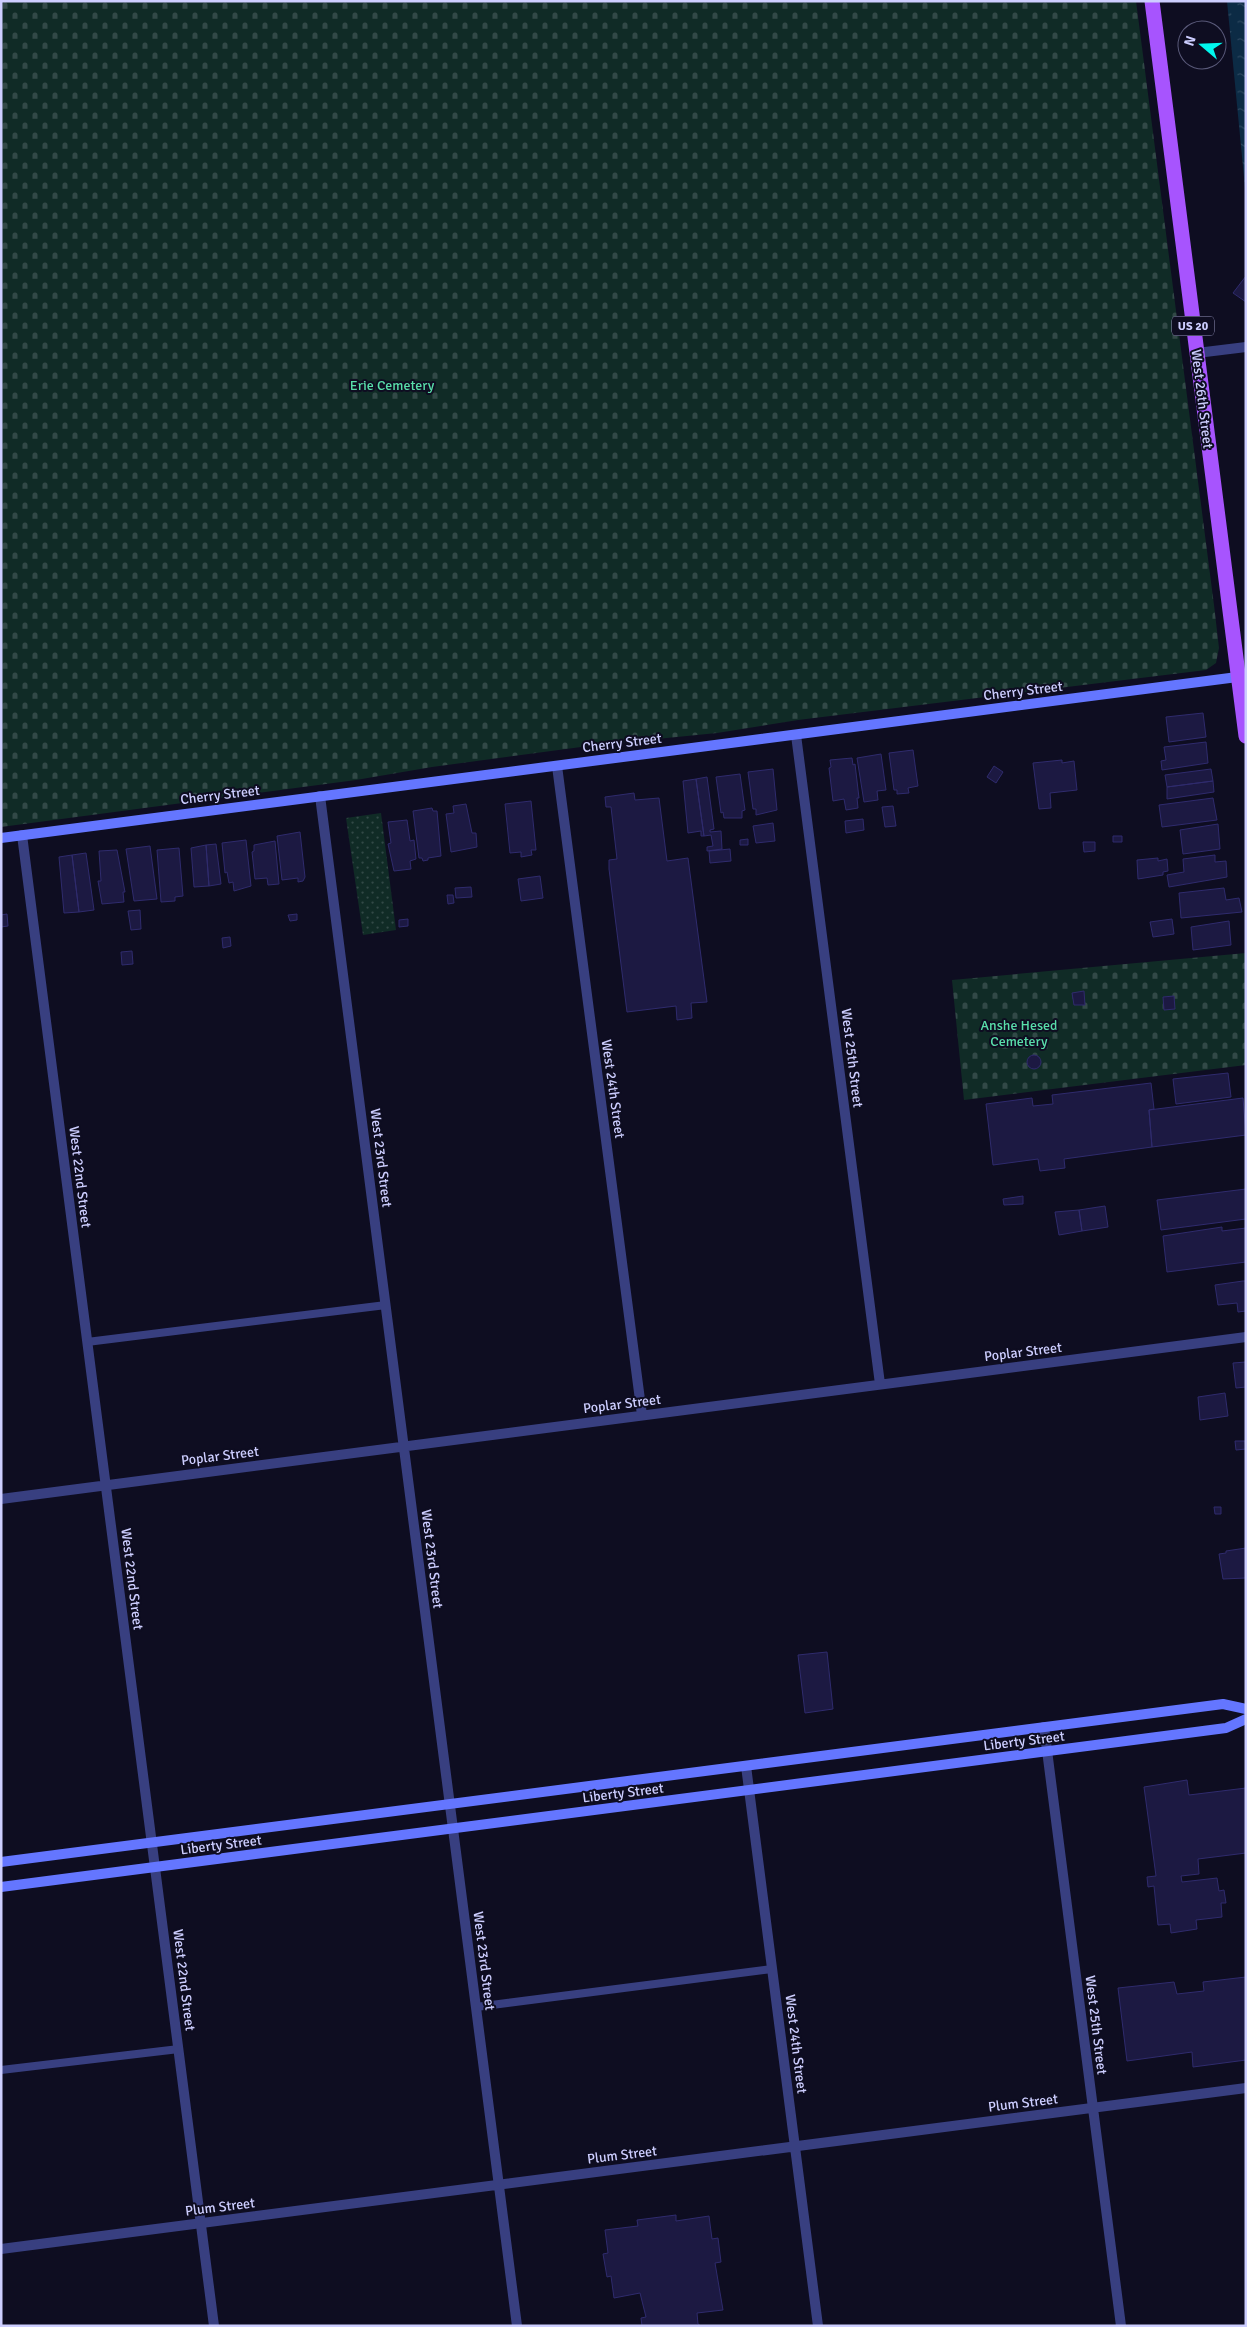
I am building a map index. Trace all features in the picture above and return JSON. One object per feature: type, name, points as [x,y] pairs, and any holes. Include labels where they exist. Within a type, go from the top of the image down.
[{"type":"main road","name":"West 26th Street","points":[[1152,1],[1197,354],[1242,677],[1246,736]]},
{"type":"main road","name":"Cherry Street","points":[[1,838],[1242,677]]},
{"type":"main road","name":"Liberty Street","points":[[1,1862],[1223,1704],[1246,1708]]},
{"type":"main road","name":"Liberty Street","points":[[1,1887],[1226,1728],[1246,1719]]},
{"type":"street","points":[[1197,354],[1246,347]]},
{"type":"street","name":"West 25th Street","points":[[796,735],[880,1384]]},
{"type":"street","name":"West 24th Street","points":[[557,766],[642,1416]]},
{"type":"street","name":"West 23rd Street","points":[[320,796],[517,2326]]},
{"type":"street","name":"West 22nd Street","points":[[22,835],[214,2326]]},
{"type":"street","name":"Poplar Street","points":[[1,1499],[1246,1337]]},
{"type":"street","name":"West 25th Street","points":[[1044,1727],[1121,2326]]},
{"type":"street","name":"West 24th Street","points":[[746,1766],[818,2326]]},
{"type":"street","name":"Plum Street","points":[[1,2249],[1246,2088]]},
{"type":"lane","points":[[87,1342],[386,1305]]},
{"type":"lane","points":[[476,2007],[772,1970]]},
{"type":"lane","points":[[1,2070],[179,2049]]},
{"type":"green space","name":"Erie Cemetery","points":[[1,1],[1136,1],[1214,605],[1219,648],[1216,663],[1206,670],[798,720],[717,733],[596,745],[432,767],[356,780],[1,827]]},
{"type":"green space","points":[[381,813],[396,930],[363,935],[346,818]]},
{"type":"green space","name":"Anshe Hesed Cemetery","points":[[1246,953],[1246,1065],[964,1100],[952,980]]},
{"type":"water","points":[[1227,1],[1246,1],[1246,198]]},
{"type":"building","points":[[1246,276],[1246,302],[1233,293]]},
{"type":"building","points":[[1203,713],[1206,737],[1169,742],[1166,717]]},
{"type":"building","points":[[1206,742],[1208,763],[1162,770],[1161,761],[1166,760],[1164,747]]},
{"type":"building","points":[[913,750],[918,786],[908,788],[909,793],[897,794],[897,790],[894,790],[889,753]]},
{"type":"building","points":[[881,754],[886,790],[877,791],[878,800],[864,802],[857,758]]},
{"type":"building","points":[[852,758],[853,765],[855,764],[859,798],[857,798],[858,808],[846,810],[844,799],[833,801],[829,768],[831,767],[830,760]]},
{"type":"building","points":[[1062,760],[1062,763],[1074,761],[1077,790],[1050,793],[1051,808],[1039,809],[1033,763]]},
{"type":"building","points":[[994,766],[1003,772],[996,783],[987,777]]},
{"type":"building","points":[[773,769],[777,810],[756,815],[756,809],[753,809],[748,772]]},
{"type":"building","points":[[1211,769],[1213,781],[1167,787],[1165,775]]},
{"type":"building","points":[[740,774],[745,810],[742,811],[742,818],[724,818],[723,812],[721,813],[716,777]]},
{"type":"building","points":[[707,777],[714,829],[710,830],[710,832],[721,831],[722,849],[707,851],[707,847],[713,846],[711,835],[704,836],[696,779]]},
{"type":"building","points":[[696,779],[704,836],[701,836],[701,831],[688,833],[683,781]]},
{"type":"building","points":[[1213,781],[1214,792],[1167,799],[1167,787]]},
{"type":"building","points":[[634,793],[635,800],[659,798],[667,861],[688,858],[707,1002],[691,1003],[692,1018],[677,1020],[676,1006],[627,1012],[609,869],[609,860],[617,859],[611,807],[606,807],[605,797]]},
{"type":"building","points":[[1213,798],[1217,820],[1162,827],[1159,805]]},
{"type":"building","points":[[531,801],[536,850],[531,850],[532,855],[521,857],[521,852],[510,853],[505,804]]},
{"type":"building","points":[[466,804],[472,833],[476,833],[477,847],[451,852],[446,814],[454,813],[453,806]]},
{"type":"building","points":[[893,806],[896,826],[885,827],[882,807]]},
{"type":"building","points":[[432,808],[433,811],[437,811],[441,856],[428,858],[428,860],[423,861],[422,858],[419,858],[413,811]]},
{"type":"building","points":[[863,819],[864,830],[846,833],[845,821]]},
{"type":"building","points":[[407,820],[410,841],[414,840],[416,859],[410,861],[411,869],[394,871],[388,844],[391,843],[388,822]]},
{"type":"building","points":[[773,823],[775,841],[756,843],[753,826]]},
{"type":"building","points":[[1218,824],[1220,849],[1183,854],[1180,830]]},
{"type":"building","points":[[300,832],[305,877],[303,881],[298,882],[298,878],[282,880],[277,836]]},
{"type":"building","points":[[1113,836],[1122,836],[1122,842],[1113,842]]},
{"type":"building","points":[[748,839],[748,845],[740,845],[740,840]]},
{"type":"building","points":[[246,840],[251,886],[234,891],[233,882],[229,883],[227,872],[225,873],[222,843]]},
{"type":"building","points":[[275,841],[279,884],[268,885],[267,878],[255,879],[252,852],[254,851],[254,845]]},
{"type":"building","points":[[1083,842],[1095,842],[1095,851],[1084,852]]},
{"type":"building","points":[[216,844],[221,884],[209,886],[206,845]]},
{"type":"building","points":[[206,845],[209,886],[194,887],[191,848]]},
{"type":"building","points":[[150,846],[157,899],[134,901],[126,849]]},
{"type":"building","points":[[179,848],[183,896],[175,897],[175,901],[161,902],[157,850]]},
{"type":"building","points":[[730,849],[731,861],[710,863],[709,851]]},
{"type":"building","points":[[117,850],[125,892],[123,892],[124,902],[102,904],[98,881],[101,881],[99,851]]},
{"type":"building","points":[[86,853],[94,910],[79,912],[72,855]]},
{"type":"building","points":[[72,855],[79,912],[64,913],[59,857]]},
{"type":"building","points":[[1215,855],[1215,862],[1226,861],[1227,877],[1169,887],[1167,875],[1184,872],[1183,859]]},
{"type":"building","points":[[1158,858],[1158,861],[1167,859],[1168,871],[1163,872],[1163,875],[1138,879],[1137,860]]},
{"type":"building","points":[[540,876],[543,898],[521,901],[518,879]]},
{"type":"building","points":[[471,887],[472,897],[456,898],[455,888]]},
{"type":"building","points":[[1224,888],[1226,900],[1239,898],[1242,912],[1181,918],[1179,893]]},
{"type":"building","points":[[447,895],[453,895],[454,903],[448,904]]},
{"type":"building","points":[[140,910],[141,929],[131,930],[128,911]]},
{"type":"building","points":[[7,914],[8,926],[1,927],[1,915]]},
{"type":"building","points":[[297,914],[297,920],[290,921],[288,915]]},
{"type":"building","points":[[408,919],[408,926],[399,927],[399,920]]},
{"type":"building","points":[[1172,919],[1174,934],[1153,937],[1150,922]]},
{"type":"building","points":[[1229,921],[1231,945],[1193,950],[1191,927]]},
{"type":"building","points":[[230,937],[231,946],[223,948],[222,938]]},
{"type":"building","points":[[132,951],[133,964],[122,965],[121,952]]},
{"type":"building","points":[[1084,991],[1085,1005],[1074,1005],[1072,993]]},
{"type":"building","points":[[1174,996],[1175,1009],[1164,1010],[1163,997]]},
{"type":"building","points":[[1034,1055],[1039,1057],[1041,1062],[1039,1067],[1034,1069],[1029,1067],[1027,1062],[1029,1057]]},
{"type":"building","points":[[1228,1073],[1231,1097],[1176,1104],[1173,1079]]},
{"type":"building","points":[[1151,1083],[1154,1109],[1149,1110],[1152,1147],[1064,1159],[1065,1168],[1040,1171],[1038,1159],[993,1165],[986,1104],[1032,1098],[1033,1106],[1053,1104],[1052,1095]]},
{"type":"building","points":[[1243,1098],[1246,1135],[1152,1147],[1149,1110]]},
{"type":"building","points":[[1246,1189],[1246,1219],[1161,1230],[1157,1200]]},
{"type":"building","points":[[1023,1196],[1023,1204],[1004,1205],[1003,1199]]},
{"type":"building","points":[[1105,1206],[1108,1227],[1082,1231],[1079,1210]]},
{"type":"building","points":[[1079,1210],[1082,1231],[1059,1235],[1055,1212]]},
{"type":"building","points":[[1222,1227],[1222,1231],[1246,1228],[1246,1262],[1167,1272],[1163,1236]]},
{"type":"building","points":[[1246,1281],[1246,1311],[1238,1312],[1237,1303],[1218,1305],[1215,1285]]},
{"type":"building","points":[[1246,1362],[1246,1387],[1236,1388],[1233,1363]]},
{"type":"building","points":[[1225,1393],[1228,1416],[1200,1420],[1198,1397]]},
{"type":"building","points":[[1235,1441],[1245,1441],[1246,1449],[1236,1450]]},
{"type":"building","points":[[1214,1507],[1221,1507],[1221,1514],[1215,1514]]},
{"type":"building","points":[[1246,1548],[1246,1578],[1223,1579],[1219,1554]]},
{"type":"building","points":[[827,1652],[833,1709],[805,1713],[798,1655]]},
{"type":"building","points":[[1187,1780],[1189,1795],[1246,1788],[1246,1853],[1198,1859],[1199,1874],[1181,1876],[1182,1882],[1217,1878],[1219,1891],[1224,1890],[1226,1903],[1221,1903],[1222,1917],[1196,1920],[1197,1929],[1171,1933],[1170,1924],[1158,1925],[1154,1886],[1148,1887],[1147,1877],[1156,1876],[1144,1787]]},
{"type":"building","points":[[1246,1977],[1246,2060],[1193,2067],[1192,2052],[1127,2061],[1118,1988],[1174,1982],[1177,1994],[1204,1991],[1203,1982]]},
{"type":"building","points":[[676,2215],[676,2221],[709,2216],[712,2239],[718,2238],[721,2262],[715,2263],[723,2310],[697,2313],[698,2324],[701,2326],[642,2326],[641,2318],[646,2317],[640,2293],[614,2298],[611,2276],[607,2277],[603,2254],[608,2253],[605,2230],[638,2226],[637,2220]]}]
